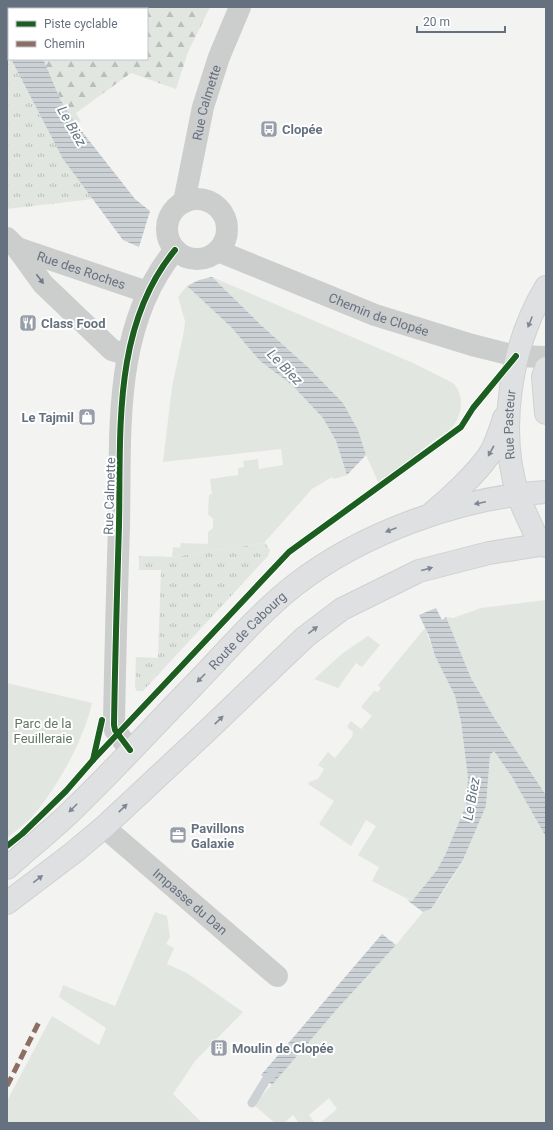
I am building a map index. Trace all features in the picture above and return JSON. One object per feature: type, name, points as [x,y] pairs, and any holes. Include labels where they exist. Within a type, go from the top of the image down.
[{"type":"main road","name":"Rue Pasteur","points":[[544,539],[518,495],[509,449],[509,401],[516,356],[540,296],[546,287]]},
{"type":"main road","points":[[546,368],[543,377],[546,413]]},
{"type":"main road","points":[[428,516],[448,499],[488,456],[498,436],[509,401]]},
{"type":"main road","name":"Route de Cabourg","points":[[7,868],[62,820],[269,607],[294,586],[355,546],[428,516],[518,495],[546,492]]},
{"type":"main road","points":[[7,903],[73,853],[104,827],[210,729],[305,637],[342,609],[419,571],[544,539]]},
{"type":"street","name":"Rue Calmette","points":[[184,202],[203,107],[219,57],[240,7]]},
{"type":"street","points":[[196,199],[208,201],[218,208],[225,218],[228,230],[225,241],[218,251],[208,258],[196,259],[184,256],[175,250],[169,240],[168,224],[175,208],[184,202],[196,199]]},
{"type":"street","name":"Rue des Roches","points":[[12,243],[147,292]]},
{"type":"street","name":"Rue des Roches","points":[[12,243],[43,284],[112,350],[128,355]]},
{"type":"street","name":"Rue Calmette","points":[[130,750],[115,730],[114,725],[122,408],[128,355],[135,325],[147,292],[163,265],[175,250]]},
{"type":"street","name":"Chemin de Clopée","points":[[218,251],[375,315],[472,345],[516,356],[546,357]]},
{"type":"street","name":"Impasse du Dan","points":[[104,827],[277,976]]},
{"type":"green space","points":[[210,7],[188,52],[176,89],[131,73],[76,113],[81,121],[76,124],[60,99],[42,60],[148,60],[148,8],[18,8]]},
{"type":"green space","points":[[7,48],[8,60],[12,60],[64,160],[93,199],[7,209]]},
{"type":"green space","points":[[212,277],[413,363],[453,383],[457,387],[461,398],[461,409],[457,420],[452,428],[447,432],[378,482],[366,455],[358,430],[343,403],[309,368],[262,326]]},
{"type":"green space","points":[[187,286],[231,327],[260,361],[292,385],[323,418],[336,441],[347,475],[334,479],[332,477],[312,489],[264,543],[172,557],[173,547],[180,548],[181,543],[208,544],[208,532],[213,528],[213,519],[208,514],[209,495],[212,494],[210,479],[238,475],[238,468],[244,467],[243,461],[258,459],[259,469],[283,465],[281,449],[163,462],[172,387],[185,321],[178,297]]},
{"type":"green space","points":[[265,543],[270,550],[268,556],[143,691],[137,691],[135,688],[136,657],[158,658],[161,570],[139,570],[139,556],[172,557]]},
{"type":"green space","points":[[546,600],[546,795],[495,719],[471,678],[446,617],[453,618],[481,608]]},
{"type":"green space","points":[[425,628],[435,656],[455,696],[461,722],[468,778],[466,805],[446,853],[437,870],[412,901],[372,881],[379,867],[358,855],[376,826],[366,820],[351,846],[319,824],[334,801],[308,784],[309,782],[318,779],[324,769],[318,765],[328,752],[335,758],[352,737],[353,732],[347,727],[351,721],[361,729],[372,716],[361,707],[374,691],[378,692],[381,688],[378,685]]},
{"type":"green space","points":[[368,636],[380,645],[362,667],[356,663],[338,688],[314,679],[343,653]]},
{"type":"green space","name":"Parc de la Feuilleraie","points":[[7,683],[92,703],[76,749],[59,779],[31,818],[7,838]]},
{"type":"green space","points":[[494,751],[512,777],[546,837],[546,1123],[320,1123],[337,1109],[329,1098],[309,1115],[315,1123],[299,1123],[293,1115],[284,1123],[275,1123],[254,1105],[338,1008],[396,945],[423,912],[431,909],[453,877],[463,860],[486,806],[490,755]]},
{"type":"green space","points":[[155,912],[167,916],[170,937],[166,944],[174,948],[167,964],[187,973],[243,1012],[195,1061],[173,1094],[202,1123],[7,1123],[7,1101],[52,1016],[99,1045],[106,1028],[59,997],[63,985],[115,1006]]},
{"type":"water","points":[[7,7],[17,7],[8,8],[8,50]]},
{"type":"water","points":[[12,60],[43,60],[60,99],[76,124],[135,199],[150,211],[139,247],[123,240],[63,159]]},
{"type":"water","points":[[212,277],[262,326],[309,368],[343,403],[358,430],[366,455],[347,475],[336,441],[323,418],[292,385],[260,361],[231,327],[187,286],[199,280]]},
{"type":"water","points":[[436,608],[442,620],[446,617],[471,678],[495,719],[546,795],[546,837],[512,777],[494,751],[490,755],[486,806],[463,860],[431,909],[423,912],[407,900],[412,901],[437,870],[446,853],[466,805],[468,778],[461,722],[455,696],[435,656],[429,636],[419,615]]},
{"type":"water","points":[[382,934],[396,945],[338,1008],[272,1085],[261,1075]]},
{"type":"waterway","name":"Le Biez","points":[[252,1103],[266,1080],[274,1072]]},
{"type":"marked path","points":[[7,1086],[39,1022]]},
{"type":"cycle path","points":[[130,750],[115,730],[114,725],[121,417],[124,381],[130,346],[140,312],[155,280],[175,250]]},
{"type":"cycle path","points":[[93,760],[289,552],[461,427],[473,408],[516,356]]},
{"type":"cycle path","points":[[7,846],[22,834],[66,791],[93,760],[102,720]]},
{"type":"place","name":"Clopée","points":[[269,129]]},
{"type":"place","name":"Class Food","points":[[28,323]]},
{"type":"place","name":"Le Tajmil","points":[[87,417]]},
{"type":"place","name":"Pavillons Galaxie","points":[[178,835]]},
{"type":"place","name":"Moulin de Clopée","points":[[219,1048]]}]
